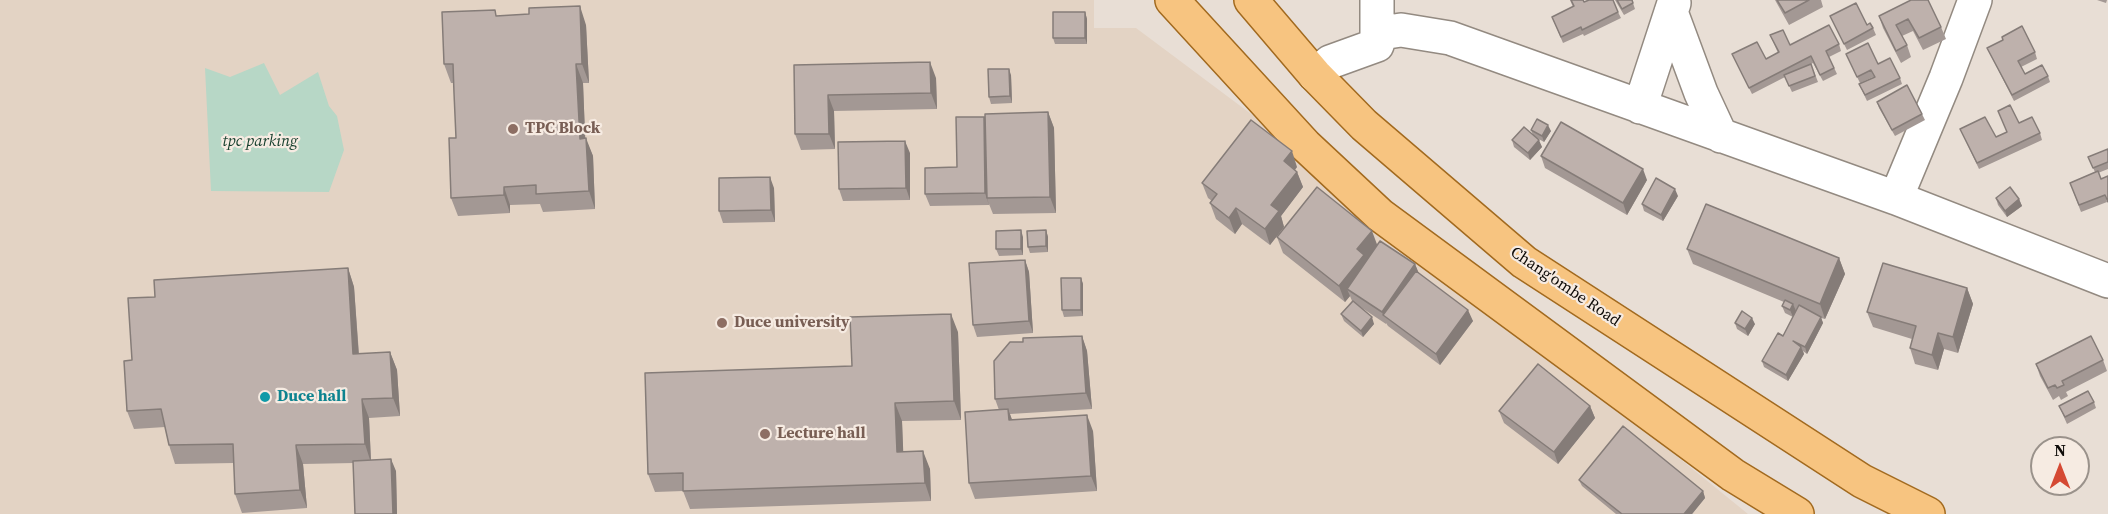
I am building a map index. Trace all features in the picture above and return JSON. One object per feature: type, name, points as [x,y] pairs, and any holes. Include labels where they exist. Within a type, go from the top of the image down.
[{"type":"main road","points":[[1172,0],[1305,144],[1380,214],[1733,475],[1797,514]]},
{"type":"main road","name":"Chang'ombe Road","points":[[1251,0],[1315,75],[1364,125],[1524,262],[1862,481],[1928,514]]},
{"type":"street","points":[[1377,0],[1377,45]]},
{"type":"street","points":[[1896,198],[1946,78],[1975,0]]},
{"type":"street","points":[[1640,107],[1673,6]]},
{"type":"street","points":[[1673,6],[1701,93],[1721,136]]},
{"type":"street","points":[[1377,45],[1381,33],[1401,30],[1450,38],[1896,198],[2108,280]]},
{"type":"street","points":[[1315,75],[1330,62],[1377,45]]},
{"type":"shaded area","points":[[0,0],[1094,0],[1094,28],[1136,28],[1306,155],[1748,514],[0,514]]},
{"type":"green space","name":"tpc parking","points":[[264,63],[280,95],[318,72],[329,106],[337,116],[344,150],[329,192],[211,191],[205,68],[230,77]]},
{"type":"building","points":[[1571,0],[1583,0],[1584,2],[1613,0],[1618,12],[1582,30],[1581,27],[1561,37],[1552,17],[1574,6]]},
{"type":"building","points":[[1617,0],[1632,0],[1633,3],[1622,9]]},
{"type":"building","points":[[1777,0],[1809,0],[1785,13]]},
{"type":"building","points":[[1911,0],[1928,0],[1941,27],[1919,38],[1908,19],[1896,25],[1907,45],[1896,51],[1879,16]]},
{"type":"building","points":[[1856,3],[1867,25],[1870,23],[1873,28],[1844,44],[1830,16]]},
{"type":"building","points":[[580,6],[582,64],[576,64],[580,139],[586,138],[589,191],[536,194],[536,185],[504,187],[504,195],[451,198],[449,138],[456,138],[453,64],[444,64],[442,12],[495,10],[496,16],[529,14],[529,8]]},
{"type":"building","points":[[1053,12],[1085,12],[1085,38],[1053,38]]},
{"type":"building","points":[[1829,25],[1839,44],[1826,51],[1834,68],[1820,75],[1811,56],[1749,88],[1732,54],[1757,42],[1766,59],[1779,52],[1770,35],[1783,30],[1790,45]]},
{"type":"building","points":[[2022,26],[2035,52],[2018,61],[2025,74],[2042,65],[2048,76],[2012,95],[1987,48]]},
{"type":"building","points":[[1868,43],[1878,64],[1890,58],[1900,78],[1865,95],[1859,84],[1875,77],[1871,70],[1857,77],[1846,54]]},
{"type":"building","points":[[930,62],[931,93],[828,95],[829,134],[795,134],[794,65]]},
{"type":"building","points":[[1811,64],[1815,76],[1789,86],[1784,75]]},
{"type":"building","points":[[988,69],[1009,69],[1010,96],[989,97]]},
{"type":"building","points":[[1907,85],[1922,114],[1892,130],[1877,102]]},
{"type":"building","points":[[2010,105],[2019,123],[2032,117],[2040,133],[1977,163],[1960,129],[1985,117],[1996,137],[2007,132],[1998,111]]},
{"type":"building","points":[[1048,112],[1050,197],[987,198],[985,114]]},
{"type":"building","points":[[956,117],[984,117],[985,193],[925,194],[925,168],[957,167]]},
{"type":"building","points":[[1537,119],[1548,125],[1542,136],[1531,130]]},
{"type":"building","points":[[1251,120],[1292,151],[1284,161],[1297,172],[1271,205],[1279,211],[1265,229],[1236,208],[1229,218],[1210,203],[1217,194],[1202,183]]},
{"type":"building","points":[[1561,122],[1643,169],[1623,203],[1541,156]]},
{"type":"building","points":[[1524,127],[1539,140],[1528,153],[1512,140]]},
{"type":"building","points":[[905,141],[906,188],[839,189],[838,142]]},
{"type":"building","points":[[2108,149],[2108,162],[2093,168],[2088,157]]},
{"type":"building","points":[[2098,171],[2101,179],[2108,176],[2108,202],[2105,195],[2079,205],[2070,183]]},
{"type":"building","points":[[770,177],[771,210],[719,211],[719,178]]},
{"type":"building","points":[[1656,178],[1675,189],[1661,215],[1642,204]]},
{"type":"building","points":[[1317,187],[1372,231],[1357,249],[1364,255],[1339,286],[1277,237]]},
{"type":"building","points":[[2010,187],[2019,199],[2005,211],[1996,198]]},
{"type":"building","points":[[1706,204],[1839,258],[1820,304],[1687,249]]},
{"type":"building","points":[[1021,230],[1021,249],[996,249],[996,231]]},
{"type":"building","points":[[1046,230],[1046,246],[1028,247],[1027,231]]},
{"type":"building","points":[[1380,241],[1415,264],[1382,312],[1347,289]]},
{"type":"building","points":[[1025,260],[1029,321],[973,325],[969,263]]},
{"type":"building","points":[[1883,263],[1967,288],[1953,337],[1938,333],[1932,355],[1910,348],[1916,326],[1867,312]]},
{"type":"building","name":"Duce hall","points":[[348,268],[353,354],[390,352],[393,398],[362,399],[365,444],[296,445],[300,490],[235,494],[233,444],[169,445],[161,409],[127,411],[124,361],[132,360],[128,298],[155,297],[154,280]]},
{"type":"building","points":[[1416,271],[1468,310],[1436,354],[1383,315]]},
{"type":"building","points":[[1061,278],[1081,278],[1081,310],[1062,310]]},
{"type":"building","points":[[1785,300],[1793,304],[1790,310],[1782,306]]},
{"type":"building","points":[[1353,301],[1372,317],[1361,331],[1341,314]]},
{"type":"building","points":[[1799,305],[1821,317],[1805,347],[1793,341],[1801,347],[1786,375],[1762,361],[1778,333],[1783,336]]},
{"type":"building","points":[[1742,311],[1752,318],[1745,329],[1735,323]]},
{"type":"building","points":[[951,314],[954,401],[895,403],[897,452],[923,451],[925,483],[683,491],[683,473],[648,474],[645,373],[852,366],[850,317]]},
{"type":"building","points":[[1082,336],[1086,393],[995,399],[994,361],[1010,342],[1023,342],[1023,338]]},
{"type":"building","points":[[2091,336],[2103,360],[2062,381],[2064,385],[2048,388],[2036,364]]},
{"type":"building","points":[[1538,364],[1590,406],[1554,452],[1499,411]]},
{"type":"building","points":[[2088,391],[2094,402],[2065,417],[2059,406]]},
{"type":"building","points":[[1008,409],[1009,420],[1087,415],[1091,476],[969,483],[965,412]]},
{"type":"building","points":[[1623,426],[1703,491],[1684,514],[1622,514],[1579,480]]},
{"type":"building","points":[[391,459],[393,514],[355,514],[353,461]]},
{"type":"place","name":"TPC Block","points":[[513,129]]},
{"type":"place","name":"Duce university","points":[[722,323]]},
{"type":"place","name":"Duce hall","points":[[265,397]]},
{"type":"place","name":"Lecture hall","points":[[765,434]]}]
